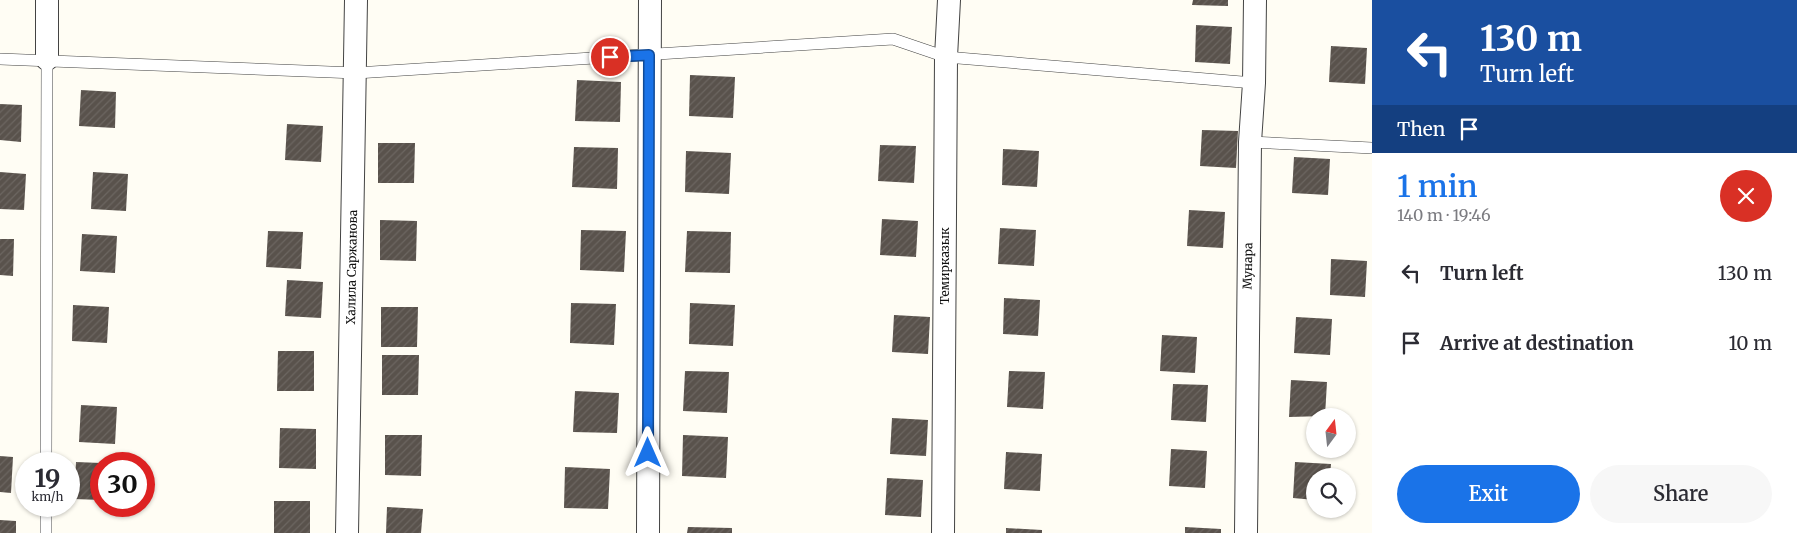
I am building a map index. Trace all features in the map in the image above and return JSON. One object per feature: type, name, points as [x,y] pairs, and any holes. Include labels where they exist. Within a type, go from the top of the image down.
[{"type":"street","points":[[47,0],[47,59]]},
{"type":"street","name":"Халила Саржанова","points":[[347,533],[356,0]]},
{"type":"street","points":[[648,533],[650,0]]},
{"type":"street","name":"Темирказык","points":[[944,533],[946,57],[949,0]]},
{"type":"street","name":"Мунара","points":[[1246,533],[1250,142],[1254,83],[1255,0]]},
{"type":"lane","points":[[0,59],[47,59],[356,73],[893,39],[946,57],[1254,83]]},
{"type":"lane","points":[[46,452],[47,59]]},
{"type":"lane","points":[[1250,142],[1372,148]]},
{"type":"lane","points":[[46,517],[46,533]]},
{"type":"building","points":[[1193,0],[1228,0],[1228,6],[1192,5]]},
{"type":"building","points":[[1196,25],[1232,27],[1230,64],[1195,62]]},
{"type":"building","points":[[1331,46],[1367,48],[1365,84],[1329,82]]},
{"type":"building","points":[[690,75],[735,77],[733,118],[689,116]]},
{"type":"building","points":[[577,80],[621,82],[620,122],[575,121]]},
{"type":"building","points":[[81,90],[116,92],[115,128],[79,126]]},
{"type":"building","points":[[0,104],[22,105],[21,142],[0,140]]},
{"type":"building","points":[[287,124],[323,126],[321,162],[285,160]]},
{"type":"building","points":[[1202,130],[1238,131],[1236,168],[1200,166]]},
{"type":"building","points":[[378,143],[415,143],[414,183],[378,183]]},
{"type":"building","points":[[880,145],[916,146],[914,183],[878,181]]},
{"type":"building","points":[[574,147],[618,148],[617,189],[572,187]]},
{"type":"building","points":[[1003,149],[1039,151],[1037,187],[1002,185]]},
{"type":"building","points":[[686,151],[731,153],[729,194],[685,192]]},
{"type":"building","points":[[1294,157],[1330,159],[1328,195],[1292,193]]},
{"type":"building","points":[[0,172],[26,174],[24,210],[0,209]]},
{"type":"building","points":[[93,172],[128,174],[126,211],[91,209]]},
{"type":"building","points":[[1189,210],[1225,212],[1223,248],[1187,246]]},
{"type":"building","points":[[882,219],[918,221],[916,257],[880,255]]},
{"type":"building","points":[[380,220],[417,221],[416,261],[380,260]]},
{"type":"building","points":[[1000,228],[1036,230],[1034,266],[998,264]]},
{"type":"building","points":[[581,230],[626,231],[624,272],[580,270]]},
{"type":"building","points":[[268,231],[303,232],[301,269],[266,267]]},
{"type":"building","points":[[687,231],[731,232],[730,273],[685,272]]},
{"type":"building","points":[[82,234],[117,236],[115,273],[80,271]]},
{"type":"building","points":[[0,239],[14,239],[13,276],[0,275]]},
{"type":"building","points":[[1331,259],[1367,261],[1365,297],[1330,295]]},
{"type":"building","points":[[287,280],[323,282],[321,318],[285,316]]},
{"type":"building","points":[[1004,298],[1040,300],[1038,336],[1003,334]]},
{"type":"building","points":[[571,303],[616,304],[614,345],[570,343]]},
{"type":"building","points":[[690,303],[735,305],[733,346],[689,344]]},
{"type":"building","points":[[73,305],[109,307],[107,343],[72,341]]},
{"type":"building","points":[[381,307],[418,307],[417,347],[381,347]]},
{"type":"building","points":[[894,315],[930,317],[928,354],[892,352]]},
{"type":"building","points":[[1296,317],[1332,319],[1330,355],[1294,353]]},
{"type":"building","points":[[1162,335],[1197,337],[1195,373],[1160,371]]},
{"type":"building","points":[[278,351],[314,351],[314,391],[277,391]]},
{"type":"building","points":[[382,355],[419,355],[418,395],[382,395]]},
{"type":"building","points":[[685,371],[729,372],[727,413],[683,411]]},
{"type":"building","points":[[1009,371],[1045,372],[1043,409],[1007,407]]},
{"type":"building","points":[[1291,380],[1327,382],[1325,408],[1306,408],[1306,417],[1289,417]]},
{"type":"building","points":[[1173,384],[1208,385],[1206,422],[1171,420]]},
{"type":"building","points":[[575,391],[619,393],[617,433],[573,432]]},
{"type":"building","points":[[81,405],[117,407],[115,444],[79,442]]},
{"type":"building","points":[[892,418],[928,420],[926,456],[890,454]]},
{"type":"building","points":[[280,428],[316,429],[316,469],[279,468]]},
{"type":"building","points":[[385,435],[422,435],[421,476],[385,475]]},
{"type":"building","points":[[683,435],[728,437],[726,478],[682,476]]},
{"type":"building","points":[[1171,449],[1207,451],[1205,488],[1169,486]]},
{"type":"building","points":[[1006,452],[1042,454],[1040,491],[1004,489]]},
{"type":"building","points":[[0,456],[13,457],[11,493],[0,492]]},
{"type":"building","points":[[80,462],[90,463],[90,500],[80,499]]},
{"type":"building","points":[[1295,462],[1331,464],[1331,468],[1306,468],[1306,499],[1293,498]]},
{"type":"building","points":[[565,467],[610,469],[608,509],[564,508]]},
{"type":"building","points":[[887,478],[923,480],[921,517],[885,515]]},
{"type":"building","points":[[274,501],[310,501],[310,533],[274,533]]},
{"type":"building","points":[[387,507],[423,509],[421,533],[386,533]]},
{"type":"building","points":[[0,520],[16,521],[16,533],[0,533]]},
{"type":"building","points":[[688,527],[732,528],[732,533],[687,533]]},
{"type":"building","points":[[1185,527],[1221,529],[1221,533],[1185,533]]},
{"type":"building","points":[[1006,528],[1042,530],[1042,533],[1006,533]]},
{"type":"route","points":[[610,57],[649,55],[648,453]]}]
